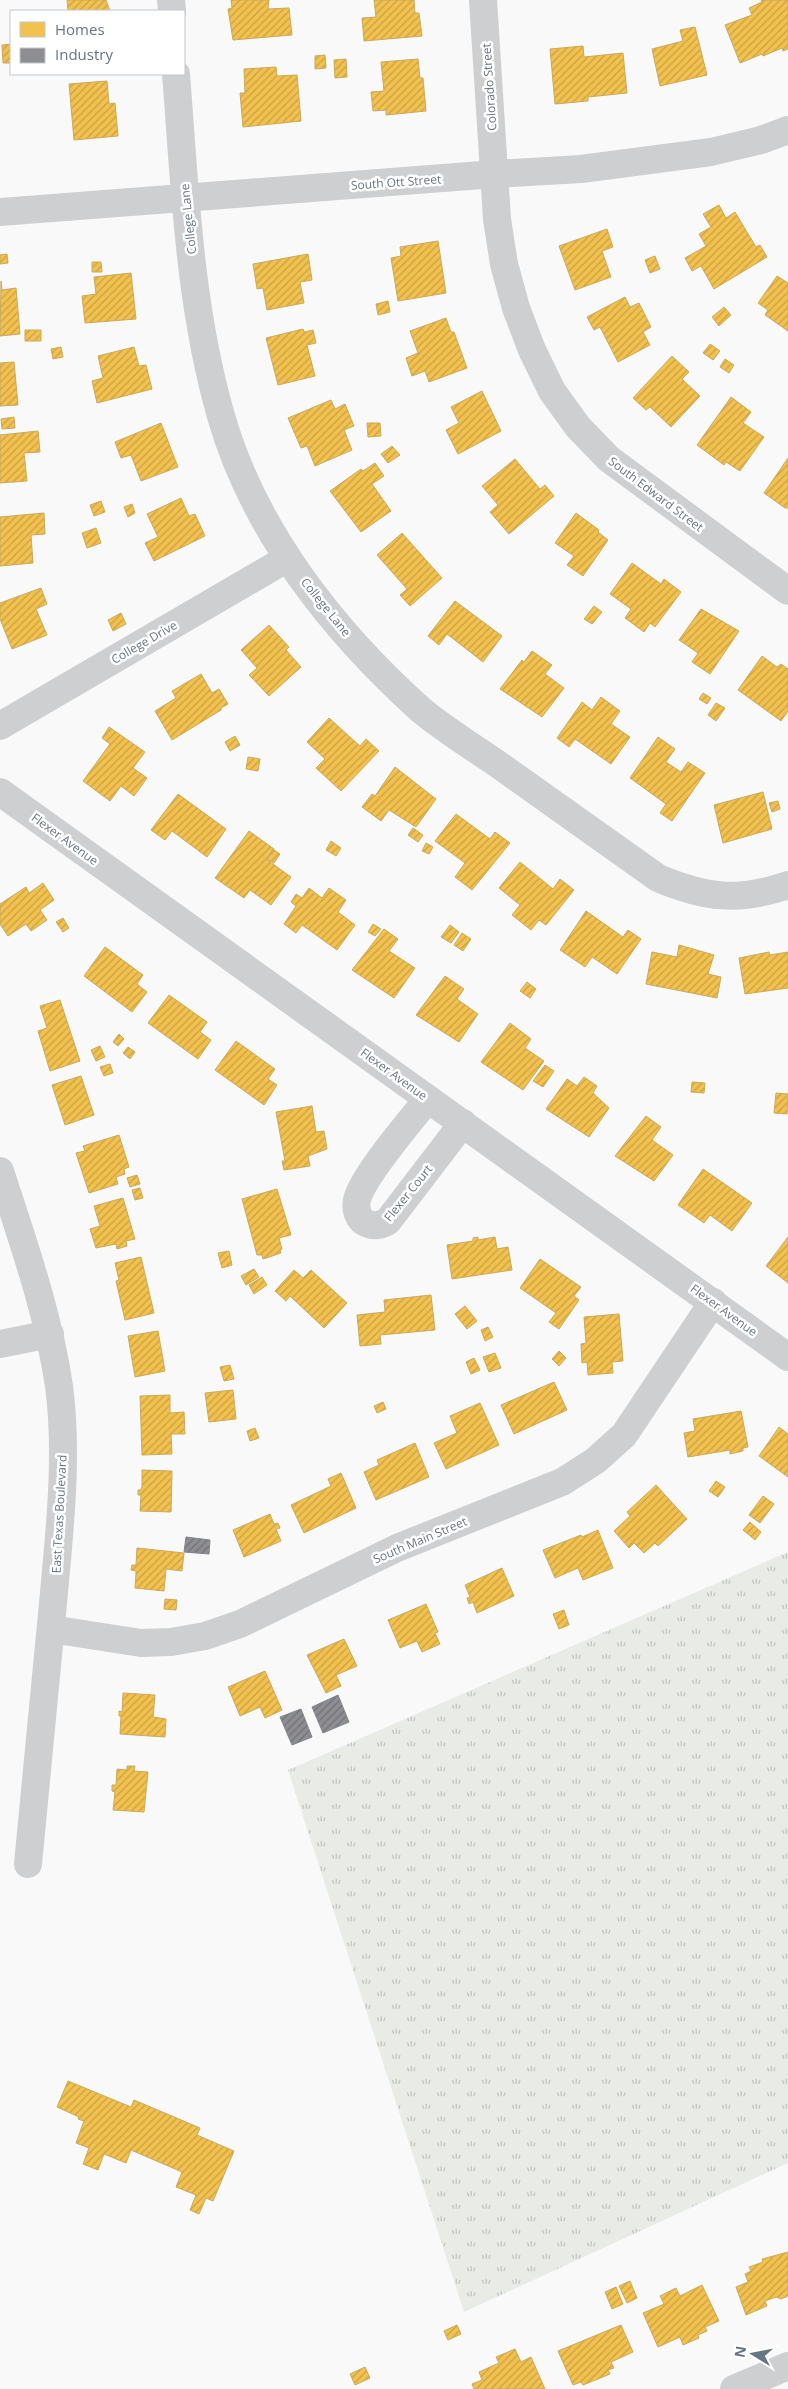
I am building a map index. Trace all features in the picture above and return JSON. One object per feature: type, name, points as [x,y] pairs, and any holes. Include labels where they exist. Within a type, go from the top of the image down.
[{"type":"street","name":"Colorado Street","points":[[483,0],[495,174]]},
{"type":"street","name":"College Lane","points":[[176,75],[185,198],[196,295],[207,362],[221,418],[242,472],[268,525],[288,558],[320,603],[369,660],[423,711],[658,878],[687,890],[712,895],[737,896],[768,892],[788,885]]},
{"type":"street","name":"South Ott Street","points":[[0,212],[581,169],[668,159],[785,139]]},
{"type":"street","name":"South Edward Street","points":[[495,174],[497,220],[504,264],[516,308],[532,350],[552,391],[578,427],[609,459],[788,591]]},
{"type":"street","name":"College Drive","points":[[0,726],[288,558]]},
{"type":"street","name":"Flexer Avenue","points":[[0,792],[788,1356]]},
{"type":"street","name":"Flexer Court","points":[[428,1098],[361,1189],[356,1209],[360,1219],[366,1223],[382,1225],[388,1221],[462,1124]]},
{"type":"street","name":"East Texas Boulevard","points":[[0,1172],[40,1295],[50,1334],[59,1388],[62,1444],[60,1532],[28,1864]]},
{"type":"street","name":"South Main Street","points":[[51,1629],[141,1643],[171,1642],[205,1636],[240,1624],[396,1548],[562,1482],[595,1461],[624,1435],[713,1302]]},
{"type":"street","points":[[0,1344],[50,1334]]},
{"type":"street","points":[[734,2389],[788,2366]]},
{"type":"green space","points":[[788,1552],[788,2163],[464,2312],[288,1770]]},
{"type":"building: Homes","points":[[67,0],[106,0],[110,10],[68,10]]},
{"type":"building: Homes","points":[[231,0],[269,0],[268,9],[289,8],[292,35],[233,40],[228,9],[232,8]]},
{"type":"building: Homes","points":[[374,0],[414,0],[415,13],[419,13],[422,36],[364,41],[362,18],[376,17]]},
{"type":"building: Homes","points":[[761,0],[788,0],[788,49],[783,51],[782,48],[740,63],[725,25],[752,15],[749,8],[762,2]]},
{"type":"building: Homes","points":[[695,27],[707,75],[660,86],[652,49],[683,41],[680,30]]},
{"type":"building: Homes","points":[[10,44],[10,63],[3,63],[2,45]]},
{"type":"building: Homes","points":[[583,46],[584,57],[623,53],[627,93],[588,97],[588,101],[555,104],[550,49]]},
{"type":"building: Homes","points":[[325,55],[326,68],[315,69],[315,56]]},
{"type":"building: Homes","points":[[346,59],[347,77],[335,78],[334,60]]},
{"type":"building: Homes","points":[[418,59],[420,78],[423,78],[426,111],[386,115],[386,110],[373,111],[371,92],[384,91],[381,62]]},
{"type":"building: Homes","points":[[276,67],[277,76],[297,75],[301,121],[243,127],[240,93],[245,93],[244,69]]},
{"type":"building: Homes","points":[[107,81],[109,104],[115,103],[118,136],[74,140],[69,84]]},
{"type":"building: Homes","points":[[719,205],[726,218],[735,212],[756,247],[760,245],[767,257],[714,289],[701,266],[692,271],[685,258],[706,246],[699,234],[711,227],[703,214]]},
{"type":"building: Homes","points":[[607,229],[613,247],[602,251],[611,277],[575,290],[559,246]]},
{"type":"building: Homes","points":[[438,241],[446,293],[398,301],[391,258],[401,256],[400,247]]},
{"type":"building: Homes","points":[[7,254],[8,263],[0,264],[0,255]]},
{"type":"building: Homes","points":[[308,254],[312,280],[300,282],[304,303],[267,310],[263,288],[257,289],[253,264]]},
{"type":"building: Homes","points":[[655,256],[660,269],[650,273],[645,260]]},
{"type":"building: Homes","points":[[92,262],[101,262],[102,272],[92,272]]},
{"type":"building: Homes","points":[[131,273],[136,319],[85,323],[82,296],[96,294],[94,277]]},
{"type":"building: Homes","points":[[777,276],[788,283],[788,331],[765,315],[768,310],[758,303]]},
{"type":"building: Homes","points":[[1,281],[2,290],[16,288],[20,334],[0,336]]},
{"type":"building: Homes","points":[[625,297],[630,307],[639,303],[651,327],[643,332],[650,345],[618,362],[600,327],[594,330],[587,317]]},
{"type":"building: Homes","points":[[388,301],[390,312],[378,315],[376,304]]},
{"type":"building: Homes","points":[[724,307],[731,315],[719,326],[712,317]]},
{"type":"building: Homes","points":[[446,318],[451,332],[454,332],[467,368],[429,382],[425,371],[412,376],[406,358],[418,353],[410,331]]},
{"type":"building: Homes","points":[[303,329],[304,332],[313,330],[316,343],[307,345],[315,376],[278,385],[266,338]]},
{"type":"building: Homes","points":[[25,330],[41,330],[41,341],[25,341]]},
{"type":"building: Homes","points":[[710,344],[720,351],[713,360],[703,353]]},
{"type":"building: Homes","points":[[61,347],[63,357],[53,359],[51,349]]},
{"type":"building: Homes","points":[[134,347],[139,366],[146,365],[152,389],[97,403],[92,381],[103,378],[98,356]]},
{"type":"building: Homes","points":[[672,356],[689,372],[682,379],[700,396],[671,427],[650,407],[646,410],[633,398]]},
{"type":"building: Homes","points":[[725,359],[734,365],[729,373],[720,367]]},
{"type":"building: Homes","points":[[14,362],[18,405],[0,406],[0,363]]},
{"type":"building: Homes","points":[[482,391],[501,431],[458,454],[446,430],[459,423],[451,407]]},
{"type":"building: Homes","points":[[731,397],[751,412],[743,423],[764,437],[740,471],[726,462],[724,465],[697,445]]},
{"type":"building: Homes","points":[[331,400],[335,409],[345,404],[354,426],[344,430],[352,450],[315,466],[307,446],[301,448],[288,418]]},
{"type":"building: Homes","points":[[14,417],[15,428],[2,429],[1,419]]},
{"type":"building: Homes","points":[[161,423],[178,467],[141,481],[131,455],[121,458],[115,442]]},
{"type":"building: Homes","points":[[367,423],[380,423],[381,436],[368,437]]},
{"type":"building: Homes","points":[[38,431],[40,452],[24,453],[27,481],[0,483],[0,435]]},
{"type":"building: Homes","points":[[392,446],[400,455],[388,463],[381,454]]},
{"type":"building: Homes","points":[[788,458],[788,508],[785,508],[764,493]]},
{"type":"building: Homes","points":[[515,459],[540,489],[545,485],[554,496],[509,534],[490,512],[498,505],[482,486]]},
{"type":"building: Homes","points":[[375,463],[384,476],[372,484],[391,511],[361,532],[330,491],[361,469],[363,471]]},
{"type":"building: Homes","points":[[181,498],[189,516],[195,514],[205,536],[154,561],[145,543],[158,537],[147,514]]},
{"type":"building: Homes","points":[[101,501],[105,512],[94,516],[90,505]]},
{"type":"building: Homes","points":[[132,504],[135,513],[128,517],[124,507]]},
{"type":"building: Homes","points":[[44,513],[45,534],[31,535],[33,563],[0,566],[0,517]]},
{"type":"building: Homes","points":[[576,513],[599,530],[598,532],[608,540],[583,576],[567,565],[574,556],[555,543]]},
{"type":"building: Homes","points":[[96,528],[101,543],[87,548],[82,533]]},
{"type":"building: Homes","points":[[402,533],[442,578],[410,606],[400,595],[407,589],[377,555]]},
{"type":"building: Homes","points":[[632,563],[661,584],[664,579],[681,592],[655,627],[650,623],[644,632],[625,618],[631,609],[610,594]]},
{"type":"building: Homes","points":[[41,588],[47,604],[36,609],[47,635],[12,649],[0,619],[0,603]]},
{"type":"building: Homes","points":[[455,601],[502,636],[483,662],[447,634],[439,645],[428,636]]},
{"type":"building: Homes","points":[[594,606],[602,612],[592,624],[584,619]]},
{"type":"building: Homes","points":[[701,609],[739,631],[710,674],[692,662],[698,653],[679,640]]},
{"type":"building: Homes","points":[[121,613],[126,624],[113,631],[108,620]]},
{"type":"building: Homes","points":[[269,625],[289,647],[286,650],[301,667],[269,696],[249,675],[257,668],[241,650]]},
{"type":"building: Homes","points":[[532,651],[552,665],[545,674],[564,688],[542,717],[500,689],[522,660],[524,662]]},
{"type":"building: Homes","points":[[762,656],[777,667],[781,664],[788,669],[788,711],[781,721],[738,690]]},
{"type":"building: Homes","points":[[201,674],[212,693],[219,689],[228,704],[172,740],[155,711],[176,698],[172,691]]},
{"type":"building: Homes","points":[[703,693],[711,698],[707,704],[699,699]]},
{"type":"building: Homes","points":[[601,697],[620,711],[611,724],[630,737],[611,764],[575,739],[569,747],[557,738],[582,702],[592,710]]},
{"type":"building: Homes","points":[[716,703],[725,708],[716,721],[708,715]]},
{"type":"building: Homes","points":[[329,718],[360,746],[366,739],[379,751],[341,791],[316,768],[325,759],[307,742]]},
{"type":"building: Homes","points":[[109,727],[145,752],[133,768],[147,778],[134,796],[121,786],[110,801],[83,781],[110,744],[102,738]]},
{"type":"building: Homes","points":[[235,736],[240,745],[230,751],[225,742]]},
{"type":"building: Homes","points":[[658,737],[675,749],[666,762],[681,772],[688,762],[705,773],[672,821],[660,813],[666,804],[630,778]]},
{"type":"building: Homes","points":[[248,757],[260,759],[258,771],[246,769]]},
{"type":"building: Homes","points":[[395,767],[436,799],[416,827],[389,810],[381,821],[362,807],[372,794],[375,796]]},
{"type":"building: Homes","points":[[763,792],[772,829],[723,843],[714,805]]},
{"type":"building: Homes","points":[[178,794],[226,829],[207,857],[172,831],[165,840],[151,830]]},
{"type":"building: Homes","points":[[778,801],[780,809],[772,812],[769,803]]},
{"type":"building: Homes","points":[[456,814],[490,839],[495,832],[510,843],[472,890],[455,877],[465,863],[435,841]]},
{"type":"building: Homes","points":[[413,828],[423,835],[418,842],[408,835]]},
{"type":"building: Homes","points":[[249,831],[274,849],[266,859],[291,877],[271,905],[250,890],[244,898],[215,878]]},
{"type":"building: Homes","points":[[331,841],[341,848],[336,856],[326,850]]},
{"type":"building: Homes","points":[[426,843],[433,847],[429,854],[422,851]]},
{"type":"building: Homes","points":[[273,849],[280,854],[274,863],[267,859]]},
{"type":"building: Homes","points":[[520,862],[553,889],[560,879],[574,890],[546,925],[539,920],[531,930],[512,915],[520,905],[499,888]]},
{"type":"building: Homes","points":[[43,883],[54,900],[40,910],[47,920],[31,931],[26,924],[8,936],[0,924],[0,904],[26,887],[29,893]]},
{"type":"building: Homes","points":[[309,888],[322,898],[329,888],[346,900],[338,912],[355,925],[337,950],[302,925],[296,933],[284,924],[296,906],[291,902],[296,894],[302,898]]},
{"type":"building: Homes","points":[[586,911],[623,937],[628,930],[641,939],[617,974],[592,957],[585,967],[560,950]]},
{"type":"building: Homes","points":[[63,918],[69,928],[63,932],[56,922]]},
{"type":"building: Homes","points":[[373,924],[381,929],[375,936],[368,932]]},
{"type":"building: Homes","points":[[450,925],[459,932],[451,943],[441,937]]},
{"type":"building: Homes","points":[[384,929],[398,939],[389,951],[415,968],[394,998],[352,970]]},
{"type":"building: Homes","points":[[462,933],[471,939],[463,951],[454,945]]},
{"type":"building: Homes","points":[[679,945],[714,955],[708,974],[721,977],[717,998],[646,984],[652,952],[677,957]]},
{"type":"building: Homes","points":[[105,947],[143,975],[137,984],[147,992],[132,1012],[84,976]]},
{"type":"building: Homes","points":[[769,952],[770,955],[788,952],[788,988],[745,994],[739,958]]},
{"type":"building: Homes","points":[[445,976],[464,989],[457,999],[478,1014],[459,1042],[416,1015]]},
{"type":"building: Homes","points":[[527,982],[536,989],[530,998],[520,991]]},
{"type":"building: Homes","points":[[169,995],[207,1022],[200,1032],[211,1040],[198,1059],[148,1023]]},
{"type":"building: Homes","points":[[60,1000],[80,1061],[50,1071],[38,1031],[47,1028],[40,1006]]},
{"type":"building: Homes","points":[[510,1023],[531,1039],[525,1048],[544,1061],[523,1090],[481,1062]]},
{"type":"building: Homes","points":[[119,1034],[124,1039],[118,1046],[113,1042]]},
{"type":"building: Homes","points":[[236,1041],[275,1069],[268,1079],[277,1085],[264,1105],[215,1070]]},
{"type":"building: Homes","points":[[100,1046],[105,1057],[96,1061],[91,1050]]},
{"type":"building: Homes","points":[[128,1047],[135,1052],[130,1059],[123,1053]]},
{"type":"building: Homes","points":[[110,1064],[113,1073],[104,1076],[100,1067]]},
{"type":"building: Homes","points":[[545,1065],[554,1071],[543,1087],[533,1081]]},
{"type":"building: Homes","points":[[81,1076],[94,1115],[65,1125],[52,1085]]},
{"type":"building: Homes","points":[[584,1077],[597,1086],[593,1093],[609,1108],[589,1137],[546,1109],[567,1079],[577,1086]]},
{"type":"building: Homes","points":[[692,1082],[705,1083],[704,1093],[691,1092]]},
{"type":"building: Homes","points":[[776,1093],[788,1094],[787,1114],[774,1113]]},
{"type":"building: Homes","points":[[312,1106],[316,1132],[324,1131],[327,1149],[308,1156],[310,1166],[284,1170],[282,1161],[285,1161],[276,1112]]},
{"type":"building: Homes","points":[[646,1116],[661,1127],[652,1140],[673,1155],[654,1181],[615,1156]]},
{"type":"building: Homes","points":[[119,1135],[129,1167],[124,1169],[125,1174],[116,1177],[118,1184],[89,1193],[76,1153],[85,1151],[83,1146]]},
{"type":"building: Homes","points":[[703,1169],[752,1203],[732,1231],[710,1215],[704,1223],[678,1205]]},
{"type":"building: Homes","points":[[137,1175],[140,1184],[130,1187],[127,1178]]},
{"type":"building: Homes","points":[[140,1188],[143,1198],[135,1200],[132,1190]]},
{"type":"building: Homes","points":[[277,1189],[291,1235],[279,1238],[282,1249],[280,1250],[281,1253],[263,1259],[262,1255],[257,1255],[242,1199]]},
{"type":"building: Homes","points":[[123,1198],[135,1239],[126,1241],[127,1246],[117,1249],[116,1244],[96,1248],[90,1229],[100,1226],[94,1206]]},
{"type":"building: Homes","points":[[478,1237],[478,1240],[495,1237],[497,1249],[508,1247],[512,1270],[452,1279],[447,1245],[473,1241],[473,1238]]},
{"type":"building: Homes","points":[[788,1237],[788,1283],[766,1266]]},
{"type":"building: Homes","points":[[229,1251],[232,1265],[222,1268],[218,1253]]},
{"type":"building: Homes","points":[[141,1257],[154,1313],[125,1320],[116,1281],[119,1280],[115,1263]]},
{"type":"building: Homes","points":[[540,1259],[581,1287],[574,1296],[579,1300],[559,1329],[549,1322],[556,1313],[520,1288]]},
{"type":"building: Homes","points":[[254,1269],[259,1277],[246,1285],[241,1276]]},
{"type":"building: Homes","points":[[294,1270],[303,1278],[311,1270],[347,1303],[324,1328],[290,1296],[286,1301],[275,1291]]},
{"type":"building: Homes","points":[[262,1277],[267,1285],[254,1294],[249,1285]]},
{"type":"building: Homes","points":[[431,1295],[435,1330],[380,1335],[381,1344],[360,1346],[357,1315],[385,1312],[384,1300]]},
{"type":"building: Homes","points":[[465,1306],[477,1321],[467,1329],[455,1314]]},
{"type":"building: Homes","points":[[619,1314],[623,1361],[612,1362],[613,1373],[588,1375],[587,1362],[582,1363],[581,1344],[586,1343],[584,1317]]},
{"type":"building: Homes","points":[[488,1327],[493,1337],[485,1341],[481,1330]]},
{"type":"building: Homes","points":[[158,1331],[165,1371],[135,1377],[128,1336]]},
{"type":"building: Homes","points":[[559,1351],[566,1358],[559,1366],[552,1359]]},
{"type":"building: Homes","points":[[495,1353],[501,1368],[489,1372],[483,1357]]},
{"type":"building: Homes","points":[[474,1358],[480,1370],[471,1374],[466,1362]]},
{"type":"building: Homes","points":[[230,1365],[234,1379],[224,1381],[220,1367]]},
{"type":"building: Homes","points":[[554,1382],[567,1410],[514,1434],[501,1405]]},
{"type":"building: Homes","points":[[233,1390],[236,1419],[209,1422],[205,1393]]},
{"type":"building: Homes","points":[[170,1395],[170,1413],[184,1412],[185,1434],[171,1434],[172,1454],[142,1455],[140,1396]]},
{"type":"building: Homes","points":[[383,1402],[386,1409],[377,1413],[374,1406]]},
{"type":"building: Homes","points":[[480,1403],[499,1445],[446,1469],[434,1443],[457,1433],[450,1416]]},
{"type":"building: Homes","points":[[741,1411],[748,1447],[743,1448],[743,1451],[730,1454],[730,1450],[688,1457],[684,1433],[695,1431],[693,1419]]},
{"type":"building: Homes","points":[[779,1427],[788,1434],[788,1477],[759,1456]]},
{"type":"building: Homes","points":[[255,1428],[259,1438],[250,1441],[247,1431]]},
{"type":"building: Homes","points":[[415,1443],[429,1477],[376,1500],[364,1472],[379,1465],[377,1460]]},
{"type":"building: Homes","points":[[142,1470],[172,1471],[171,1512],[140,1511],[141,1495],[138,1495],[138,1490],[141,1490],[142,1486]]},
{"type":"building: Homes","points":[[341,1473],[356,1508],[304,1533],[291,1505],[331,1486],[328,1479]]},
{"type":"building: Homes","points":[[716,1481],[725,1487],[718,1497],[709,1491]]},
{"type":"building: Homes","points":[[656,1485],[687,1519],[658,1546],[655,1543],[644,1553],[634,1543],[629,1548],[614,1531],[630,1516],[627,1512]]},
{"type":"building: Homes","points":[[763,1496],[774,1504],[760,1523],[749,1515]]},
{"type":"building: Homes","points":[[270,1514],[274,1524],[278,1523],[280,1528],[276,1529],[281,1541],[244,1557],[233,1530]]},
{"type":"building: Homes","points":[[750,1522],[761,1532],[755,1540],[743,1530]]},
{"type":"building: Homes","points":[[598,1530],[613,1568],[583,1580],[578,1568],[555,1578],[543,1550]]},
{"type":"building: Homes","points":[[137,1548],[184,1553],[182,1571],[166,1569],[164,1591],[135,1588],[136,1571],[131,1570],[132,1565],[136,1565]]},
{"type":"building: Homes","points":[[502,1568],[514,1596],[477,1613],[473,1602],[469,1604],[467,1598],[470,1597],[465,1585]]},
{"type":"building: Homes","points":[[165,1599],[177,1600],[176,1610],[164,1609]]},
{"type":"building: Homes","points":[[426,1604],[438,1632],[435,1633],[440,1644],[422,1652],[417,1641],[400,1648],[388,1620]]},
{"type":"building: Homes","points":[[564,1610],[569,1625],[559,1629],[553,1614]]},
{"type":"building: Homes","points":[[344,1639],[357,1666],[336,1675],[341,1686],[326,1693],[307,1655]]},
{"type":"building: Homes","points":[[265,1671],[282,1710],[265,1718],[260,1707],[240,1716],[228,1687]]},
{"type":"building: Homes","points":[[123,1693],[155,1695],[153,1717],[166,1719],[165,1737],[120,1734],[121,1716],[119,1716],[119,1711],[122,1712]]},
{"type":"building: Homes","points":[[127,1766],[135,1766],[134,1771],[148,1772],[144,1812],[113,1810],[115,1792],[112,1791],[112,1785],[116,1785],[117,1769],[127,1770]]},
{"type":"building: Homes","points":[[68,2081],[131,2107],[134,2100],[200,2128],[197,2135],[234,2151],[213,2201],[206,2198],[199,2214],[190,2210],[196,2195],[176,2187],[182,2172],[131,2150],[126,2163],[104,2154],[98,2170],[83,2164],[89,2148],[76,2143],[84,2121],[57,2107]]},
{"type":"building: Homes","points":[[788,2252],[788,2296],[781,2299],[776,2297],[765,2301],[767,2306],[746,2315],[736,2287],[748,2282],[745,2274],[751,2271],[749,2267],[763,2262],[762,2259]]},
{"type":"building: Homes","points":[[630,2281],[637,2298],[627,2303],[619,2286]]},
{"type":"building: Homes","points":[[702,2285],[719,2321],[705,2327],[707,2331],[698,2335],[699,2338],[683,2345],[680,2337],[658,2347],[643,2313],[664,2304],[660,2296],[676,2288],[680,2296]]},
{"type":"building: Homes","points":[[616,2287],[623,2304],[612,2309],[605,2292]]},
{"type":"building: Homes","points":[[457,2325],[461,2334],[448,2340],[444,2331]]},
{"type":"building: Homes","points":[[621,2325],[633,2352],[611,2362],[614,2368],[608,2370],[610,2374],[583,2385],[581,2382],[573,2385],[558,2351]]},
{"type":"building: Homes","points":[[515,2349],[521,2362],[531,2357],[545,2389],[474,2389],[472,2384],[482,2380],[479,2372],[499,2363],[496,2357]]},
{"type":"building: Homes","points":[[365,2367],[370,2378],[355,2385],[350,2374]]},
{"type":"building: Industry","points":[[186,1537],[210,1540],[209,1554],[184,1552]]},
{"type":"building: Industry","points":[[338,1695],[349,1722],[323,1733],[312,1707]]},
{"type":"building: Industry","points":[[301,1709],[312,1737],[292,1745],[280,1717]]}]
